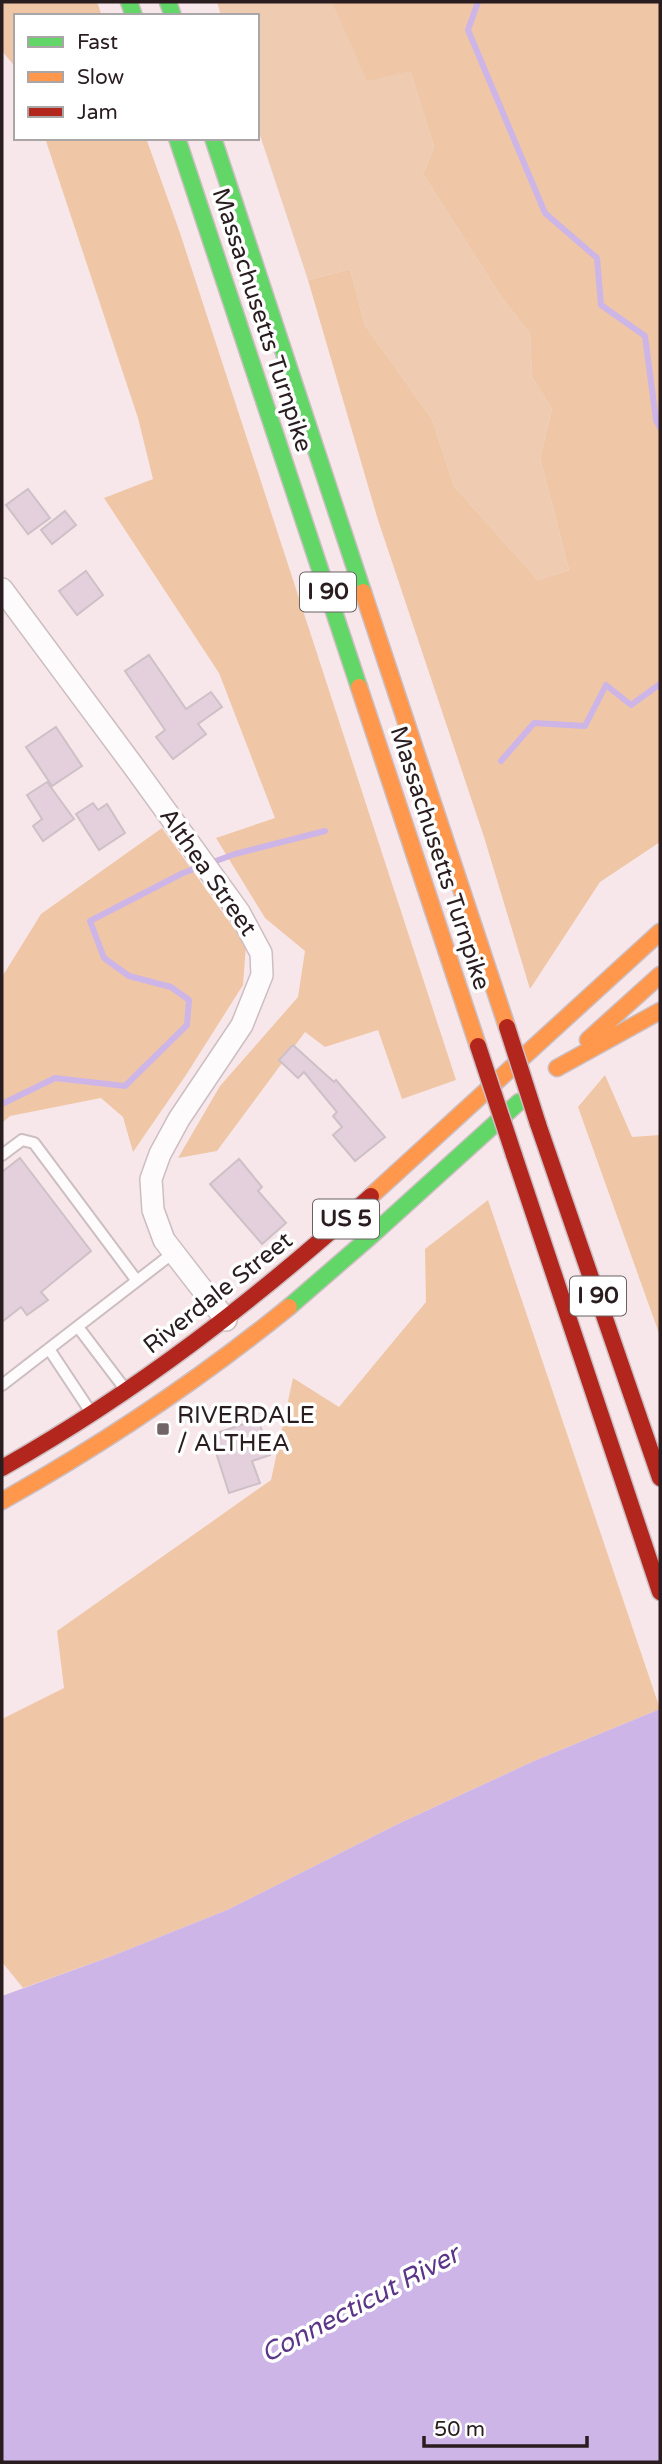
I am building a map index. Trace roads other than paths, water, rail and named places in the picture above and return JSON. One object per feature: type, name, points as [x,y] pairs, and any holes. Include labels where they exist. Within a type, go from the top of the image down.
[{"type":"main road","name":"Massachusetts Turnpike","points":[[178,140],[660,1592]]},
{"type":"main road","name":"Massachusetts Turnpike","points":[[214,140],[538,1124],[659,1473]]},
{"type":"main road","name":"Riverdale Street","points":[[2,1501],[127,1427],[235,1331],[322,1240],[660,932]]},
{"type":"main road","name":"Riverdale Street","points":[[2,1468],[127,1391],[235,1331],[377,1229],[660,975]]},
{"type":"main road","points":[[556,1068],[660,1012]]},
{"type":"street","name":"Althea Street","points":[[2,589],[199,856],[253,935],[261,953],[262,975],[242,1025],[179,1119],[155,1166],[150,1189],[153,1210],[164,1240],[235,1331]]},
{"type":"lane","points":[[2,1155],[22,1140],[34,1143],[138,1281]]},
{"type":"lane","points":[[2,1385],[173,1253]]},
{"type":"lane","points":[[78,1327],[127,1391]]},
{"type":"lane","points":[[49,1349],[92,1414]]},
{"type":"water","name":"Connecticut River","points":[[660,1709],[660,2462],[2,2462],[2,1996],[227,1910],[400,1823],[534,1761]]},
{"type":"waterway","points":[[478,2],[468,30],[545,213],[597,258],[601,305],[645,336],[656,420],[660,428]]},
{"type":"waterway","points":[[501,761],[534,723],[585,726],[606,685],[631,705],[660,684]]},
{"type":"waterway","points":[[2,1104],[55,1078],[125,1086],[187,1025],[189,1000],[171,987],[129,976],[104,958],[90,921],[183,873],[235,854],[325,831]]},
{"type":"place","name":"RIVERDALE / ALTHEA","points":[[163,1429]]}]
